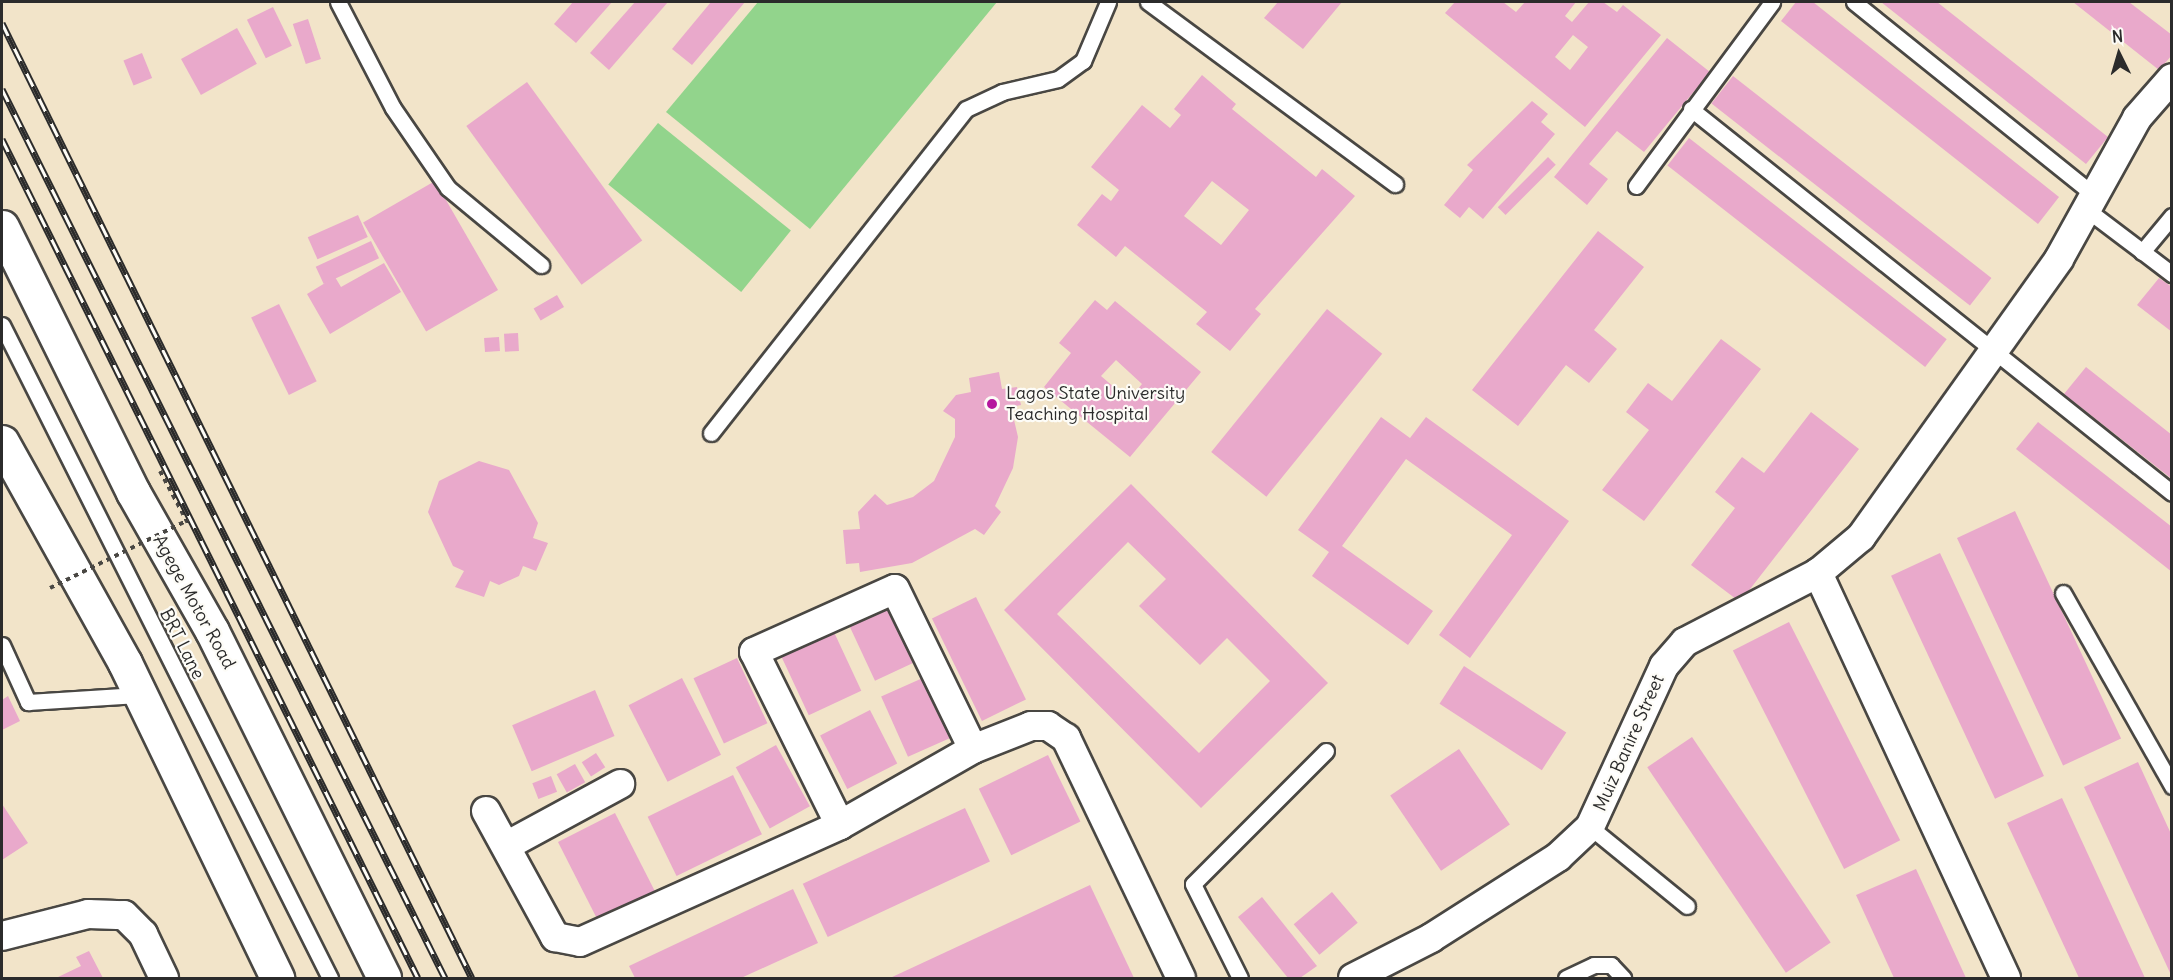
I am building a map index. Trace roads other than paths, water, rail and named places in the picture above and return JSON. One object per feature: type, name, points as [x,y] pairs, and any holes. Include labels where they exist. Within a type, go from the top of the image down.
[{"type":"highway","name":"Agege Motor Road","points":[[2,227],[133,492],[212,631],[384,978]]},
{"type":"highway","points":[[2,442],[138,694],[277,978]]},
{"type":"street","name":"Muiz Banire Street","points":[[1353,978],[1499,896],[1558,857],[1590,827],[1664,666],[1685,642],[1818,573],[1861,537],[2059,259],[2137,118],[2172,78]]},
{"type":"street","points":[[1818,573],[2006,978]]},
{"type":"street","points":[[840,825],[754,652],[895,589],[973,748]]},
{"type":"street","points":[[486,811],[555,937],[580,942],[840,825],[973,748],[1031,726],[1048,726],[1066,738],[1181,978]]},
{"type":"street","points":[[506,846],[620,784]]},
{"type":"street","points":[[2,936],[88,914],[124,915],[143,934],[164,978]]},
{"type":"lane","points":[[338,2],[393,108],[448,188],[541,265]]},
{"type":"lane","points":[[711,433],[966,109],[1002,93],[1058,80],[1083,61],[1107,2]]},
{"type":"lane","points":[[1148,2],[1395,184]]},
{"type":"lane","points":[[1636,186],[1772,2]]},
{"type":"lane","points":[[1854,2],[2090,202],[2142,252],[2172,274]]},
{"type":"lane","points":[[1691,109],[1994,348],[2172,493]]},
{"type":"lane","points":[[2142,252],[2172,216]]},
{"type":"lane","name":"BRT Lane","points":[[2,325],[330,978]]},
{"type":"lane","points":[[2063,593],[2172,786]]},
{"type":"lane","points":[[2,645],[28,702],[138,694]]},
{"type":"lane","points":[[1240,978],[1193,884],[1326,751]]},
{"type":"lane","points":[[1590,827],[1688,906]]},
{"type":"lane","points":[[1566,978],[1594,965],[1611,965],[1623,978]]},
{"type":"railway","points":[[2,23],[472,978]]},
{"type":"railway","points":[[2,89],[445,978]]},
{"type":"railway","points":[[2,139],[418,978]]},
{"type":"place","name":"Lagos State University Teaching Hospital","points":[[992,404]]}]
